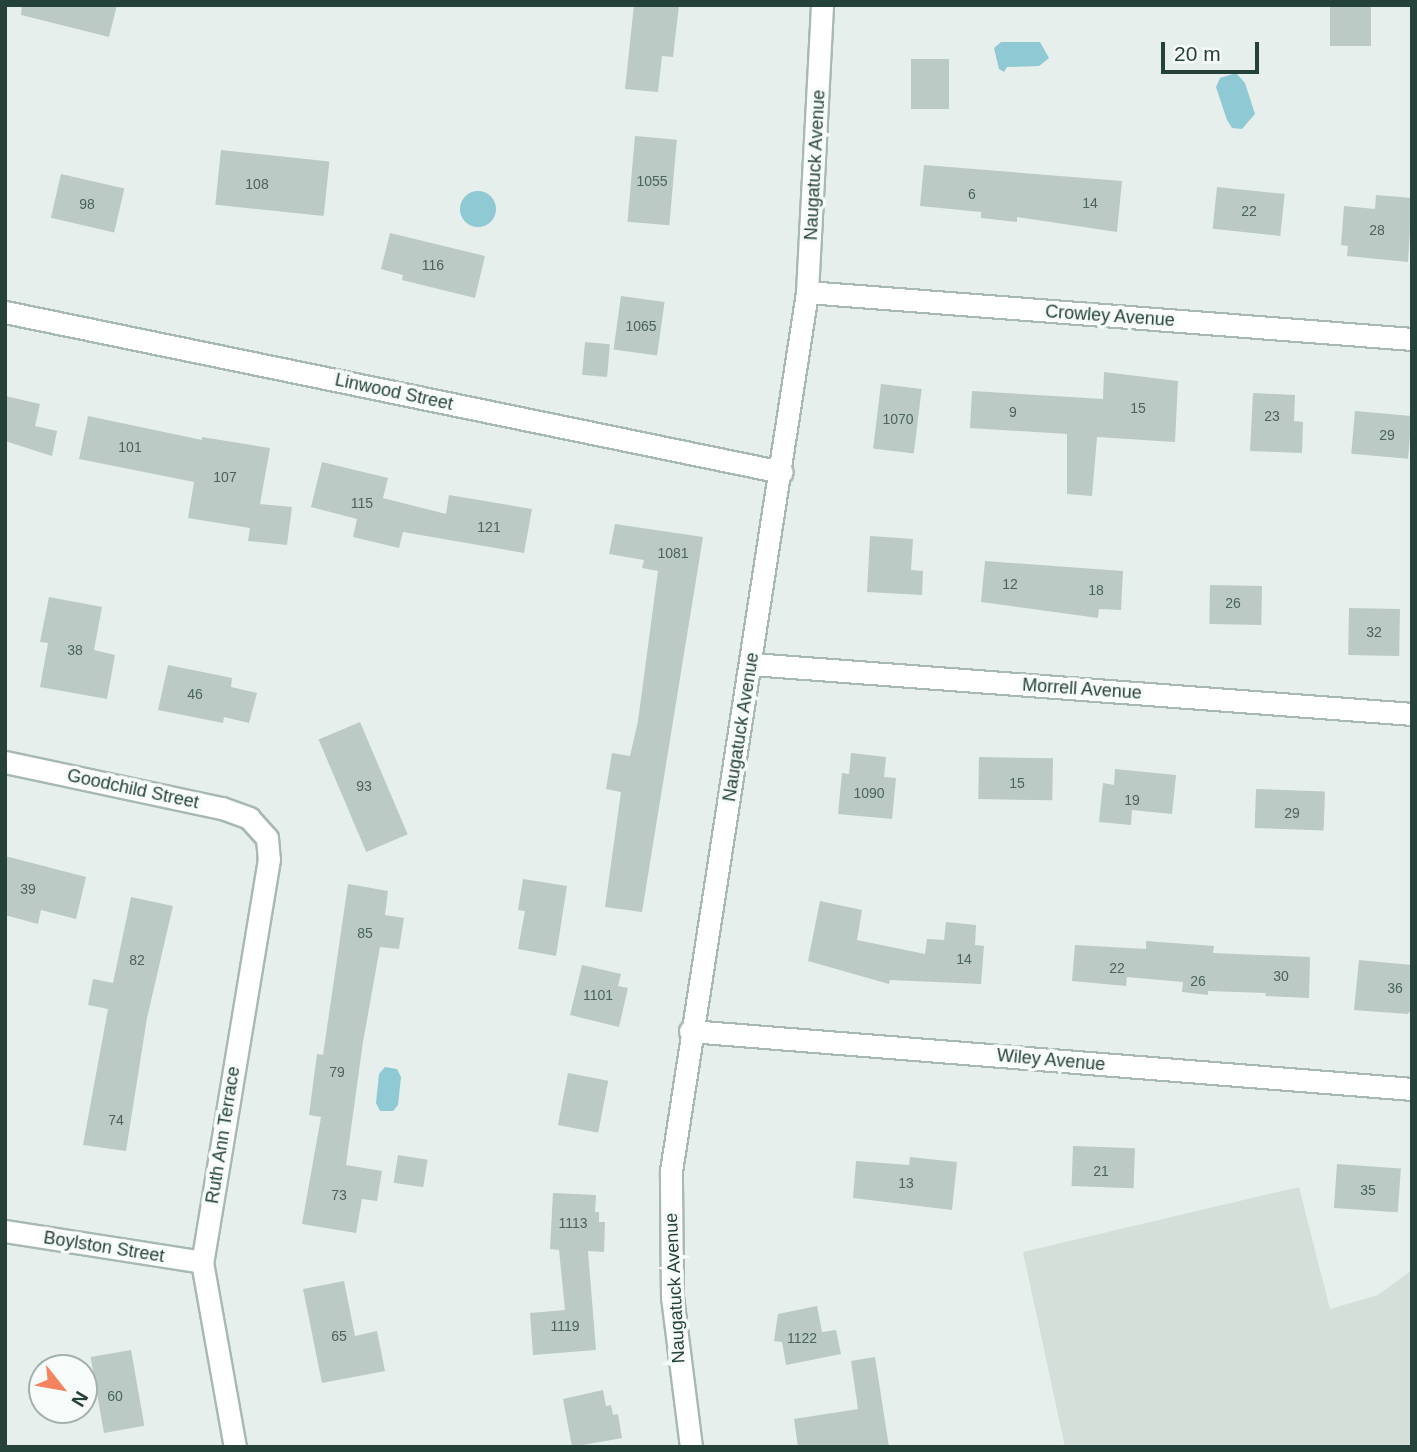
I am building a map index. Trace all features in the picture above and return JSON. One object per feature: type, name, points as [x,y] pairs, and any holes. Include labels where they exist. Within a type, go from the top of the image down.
[{"type":"street","name":"Naugatuck Avenue","points":[[691,1447],[670,1248],[671,1171],[690,1031],[782,472],[807,292],[822,5]]},
{"type":"street","name":"Crowley Avenue","points":[[807,292],[1412,339]]},
{"type":"street","name":"Linwood Street","points":[[5,312],[782,472]]},
{"type":"street","name":"Morrell Avenue","points":[[752,664],[1412,714]]},
{"type":"street","name":"Goodchild Street","points":[[5,762],[222,808],[258,825]]},
{"type":"street","name":"Ruth Ann Terrace","points":[[235,1447],[202,1262],[269,859],[267,838],[258,825]]},
{"type":"street","name":"Wiley Avenue","points":[[690,1031],[1412,1089]]},
{"type":"street","name":"Boylston Street","points":[[5,1231],[202,1262]]},
{"type":"shaded area","points":[[1299,1187],[1330,1309],[1378,1295],[1412,1270],[1412,1447],[1065,1447],[1023,1252]]},
{"type":"water","points":[[1001,42],[1040,42],[1049,58],[1039,66],[1007,67],[1004,72],[999,69],[994,48]]},
{"type":"water","points":[[1236,73],[1245,83],[1255,114],[1242,129],[1232,128],[1227,120],[1216,87],[1220,78]]},
{"type":"water","points":[[478,191],[491,196],[496,209],[491,222],[478,227],[465,222],[460,209],[465,196]]},
{"type":"water","points":[[385,1067],[397,1069],[401,1077],[398,1105],[393,1111],[380,1111],[376,1103],[379,1074]]},
{"type":"building","points":[[22,5],[117,5],[109,37],[21,15]]},
{"type":"building","points":[[634,5],[679,5],[673,57],[662,56],[658,92],[625,89]]},
{"type":"building","points":[[1330,5],[1371,5],[1371,46],[1330,46]]},
{"type":"building","points":[[911,59],[949,59],[949,109],[911,109]]},
{"type":"building","points":[[635,136],[677,140],[669,225],[628,222]]},
{"type":"building","points":[[221,150],[329,161],[324,216],[215,205]]},
{"type":"building","points":[[924,165],[1122,181],[1117,232],[1017,217],[1017,222],[981,218],[981,212],[920,206]]},
{"type":"building","points":[[61,174],[124,189],[114,232],[51,218]]},
{"type":"building","points":[[1217,187],[1285,194],[1280,236],[1213,229]]},
{"type":"building","points":[[1376,195],[1412,198],[1408,262],[1347,256],[1348,246],[1341,245],[1344,206],[1375,209]]},
{"type":"building","points":[[390,233],[485,256],[475,298],[402,280],[403,275],[381,269]]},
{"type":"building","points":[[621,296],[665,302],[657,356],[613,349]]},
{"type":"building","points":[[585,342],[610,344],[607,377],[582,375]]},
{"type":"building","points":[[1104,372],[1178,381],[1175,442],[1097,437],[1092,496],[1067,494],[1067,434],[970,428],[972,391],[1103,399]]},
{"type":"building","points":[[881,384],[922,389],[914,454],[873,449]]},
{"type":"building","points":[[1253,393],[1295,395],[1294,421],[1303,422],[1302,453],[1250,451]]},
{"type":"building","points":[[5,396],[40,404],[35,426],[57,431],[52,456],[5,441]]},
{"type":"building","points":[[1355,411],[1412,416],[1408,459],[1351,454]]},
{"type":"building","points":[[88,416],[202,440],[202,437],[270,448],[260,504],[292,507],[287,545],[248,541],[250,528],[188,518],[194,482],[79,459]]},
{"type":"building","points":[[322,462],[388,478],[383,498],[446,514],[449,495],[532,509],[524,553],[403,532],[399,548],[353,537],[357,519],[311,507]]},
{"type":"building","points":[[615,524],[703,537],[642,912],[605,907],[621,792],[606,789],[612,753],[630,756],[638,721],[658,571],[642,568],[644,560],[609,554]]},
{"type":"building","points":[[870,536],[913,539],[911,570],[923,571],[922,595],[867,592]]},
{"type":"building","points":[[985,561],[1123,571],[1121,610],[1099,609],[1098,618],[981,602]]},
{"type":"building","points":[[1210,585],[1262,586],[1261,625],[1209,624]]},
{"type":"building","points":[[49,597],[102,607],[94,650],[115,655],[107,699],[40,687],[48,643],[40,642]]},
{"type":"building","points":[[1349,608],[1400,609],[1399,656],[1348,655]]},
{"type":"building","points":[[168,665],[232,678],[231,687],[257,693],[249,723],[224,717],[223,723],[158,710]]},
{"type":"building","points":[[360,722],[408,834],[366,852],[319,740]]},
{"type":"building","points":[[851,753],[886,757],[884,777],[896,778],[892,819],[838,814],[842,773],[849,774]]},
{"type":"building","points":[[979,757],[1053,758],[1052,800],[978,799]]},
{"type":"building","points":[[1115,769],[1176,775],[1172,814],[1132,810],[1131,825],[1099,822],[1103,783],[1114,785]]},
{"type":"building","points":[[1256,789],[1325,791],[1324,830],[1255,828]]},
{"type":"building","points":[[5,856],[86,877],[76,919],[41,910],[38,924],[5,915]]},
{"type":"building","points":[[523,879],[567,886],[556,956],[518,949],[525,911],[518,910]]},
{"type":"building","points":[[348,884],[388,891],[385,915],[404,918],[399,949],[380,947],[363,1042],[346,1165],[382,1171],[377,1201],[362,1199],[356,1233],[302,1224],[321,1117],[309,1115],[317,1054],[323,1055]]},
{"type":"building","points":[[131,897],[173,906],[147,1018],[126,1151],[83,1145],[108,1009],[88,1005],[93,979],[113,983]]},
{"type":"building","points":[[820,901],[862,910],[857,940],[925,954],[927,939],[944,940],[946,922],[976,925],[975,945],[984,946],[981,984],[890,980],[889,984],[808,961]]},
{"type":"building","points":[[1146,941],[1214,946],[1213,953],[1310,957],[1309,998],[1265,996],[1266,993],[1208,991],[1208,995],[1182,992],[1183,982],[1127,977],[1126,986],[1072,981],[1075,945],[1146,949]]},
{"type":"building","points":[[1359,960],[1412,965],[1412,1009],[1408,1014],[1354,1010]]},
{"type":"building","points":[[582,965],[621,974],[618,986],[628,988],[619,1027],[570,1015]]},
{"type":"building","points":[[568,1073],[608,1081],[598,1133],[558,1125]]},
{"type":"building","points":[[1073,1146],[1135,1148],[1134,1188],[1072,1186]]},
{"type":"building","points":[[398,1155],[428,1160],[423,1187],[394,1183]]},
{"type":"building","points":[[910,1157],[957,1162],[952,1210],[853,1198],[856,1161],[909,1165]]},
{"type":"building","points":[[1337,1164],[1401,1168],[1398,1212],[1334,1208]]},
{"type":"building","points":[[553,1193],[596,1195],[595,1212],[599,1212],[599,1222],[605,1222],[604,1252],[588,1251],[596,1350],[533,1355],[530,1313],[565,1310],[559,1250],[550,1249]]},
{"type":"building","points":[[344,1281],[355,1336],[377,1331],[385,1371],[322,1383],[303,1289]]},
{"type":"building","points":[[817,1306],[822,1332],[836,1330],[841,1354],[786,1365],[782,1342],[774,1341],[778,1314]]},
{"type":"building","points":[[131,1350],[144,1426],[104,1433],[98,1399],[98,1356]]},
{"type":"building","points":[[875,1357],[889,1447],[798,1447],[794,1419],[858,1409],[851,1361]]},
{"type":"building","points":[[603,1390],[606,1406],[611,1405],[613,1415],[618,1414],[622,1438],[572,1447],[563,1399]]}]
